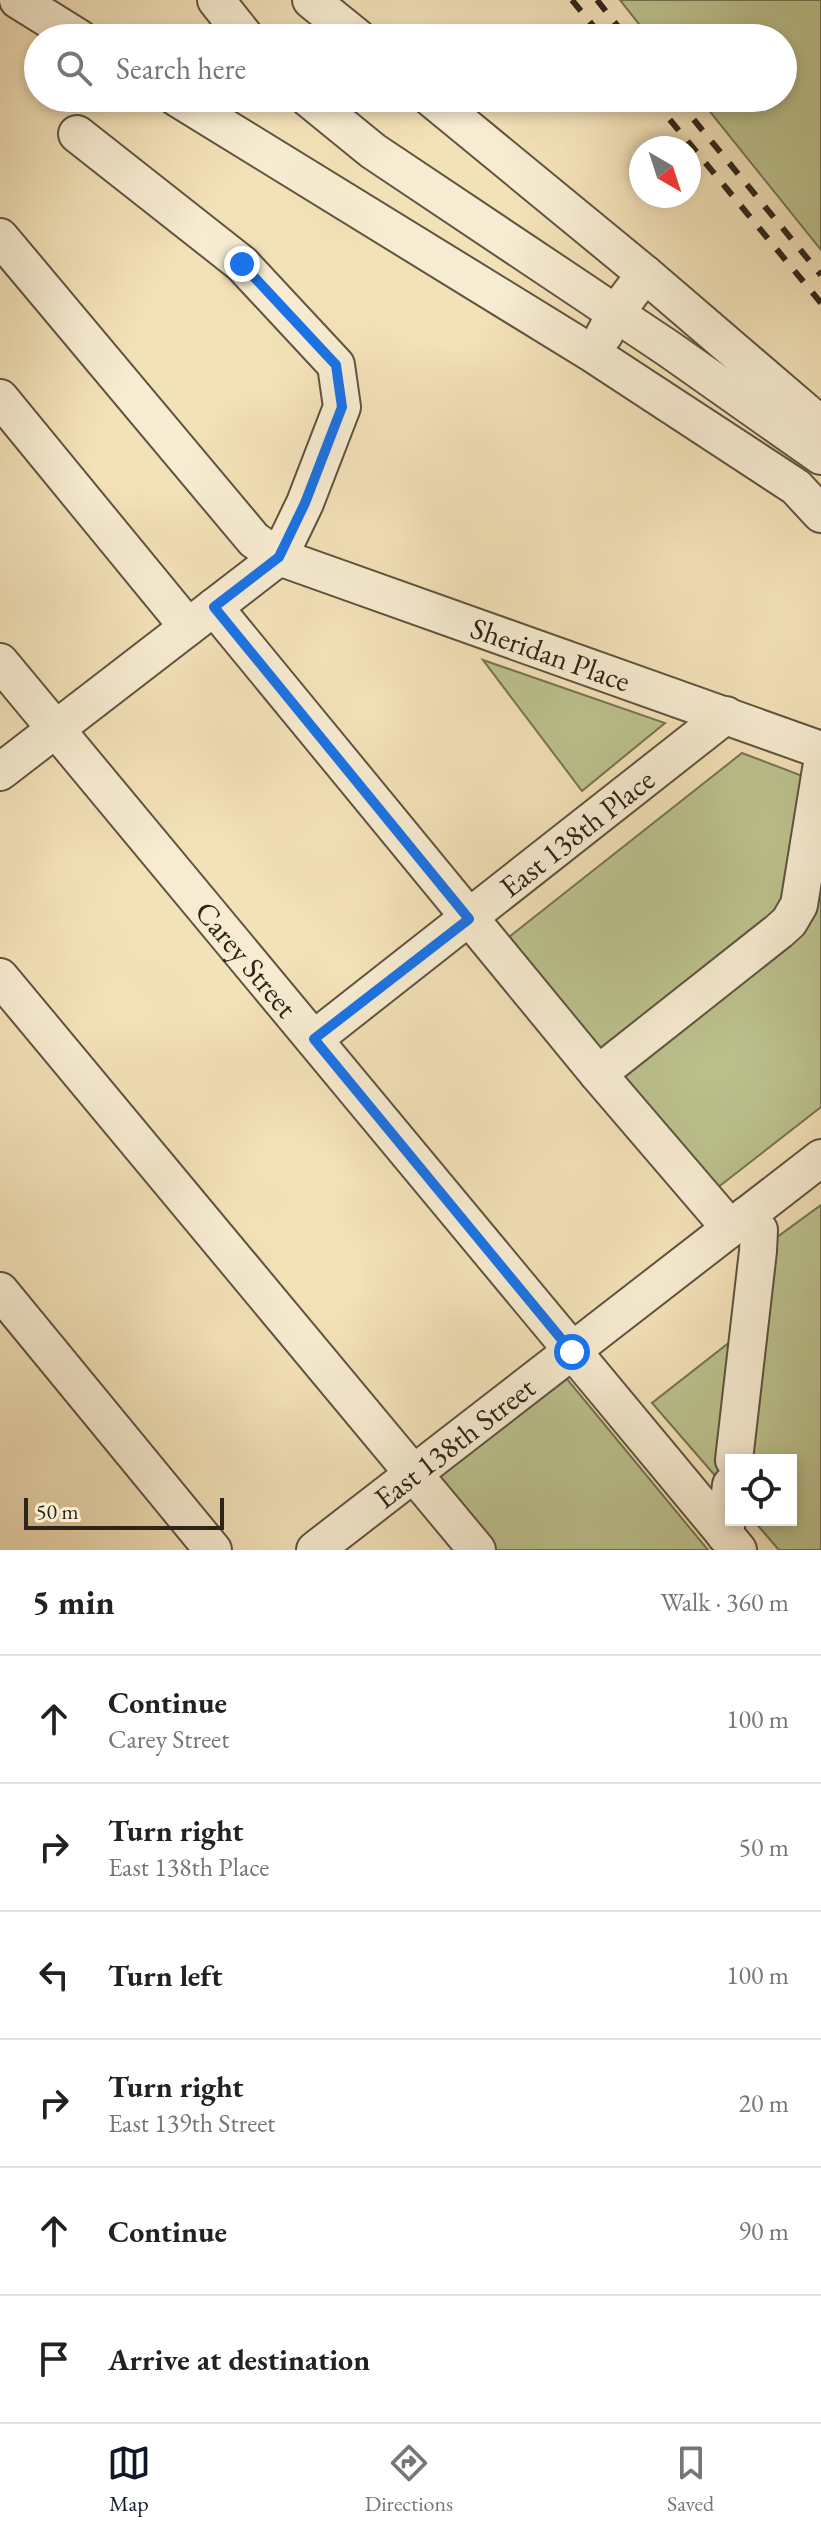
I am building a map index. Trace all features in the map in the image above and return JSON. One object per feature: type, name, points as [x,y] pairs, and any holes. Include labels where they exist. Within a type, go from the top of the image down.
[{"type":"street","points":[[18,0],[57,24]]},
{"type":"street","points":[[216,0],[235,24]]},
{"type":"street","points":[[311,0],[341,24]]},
{"type":"street","points":[[200,112],[593,354],[796,487],[821,514]]},
{"type":"street","points":[[325,112],[373,151],[821,456]]},
{"type":"street","points":[[448,112],[645,274],[821,425]]},
{"type":"street","points":[[0,772],[279,557],[305,503],[342,407],[336,365],[242,264],[77,134]]},
{"type":"street","name":"Sheridan Place","points":[[0,237],[254,540],[279,557],[821,750]]},
{"type":"street","points":[[593,354],[615,314],[645,274]]},
{"type":"street","points":[[0,398],[201,617],[469,919],[598,1074],[738,1222],[759,1230],[735,1454]]},
{"type":"street","name":"Carey Street","points":[[0,662],[732,1542]]},
{"type":"street","name":"East 138th Place","points":[[314,1039],[726,715]]},
{"type":"street","points":[[598,1074],[779,931],[795,915],[821,769]]},
{"type":"street","points":[[0,977],[477,1550]]},
{"type":"street","name":"East 138th Street","points":[[315,1550],[821,1158]]},
{"type":"street","points":[[0,1291],[213,1550]]},
{"type":"green space","points":[[620,0],[821,0],[821,250],[710,112],[797,112],[797,24],[639,24]]},
{"type":"green space","points":[[483,660],[665,723],[582,791]]},
{"type":"green space","points":[[742,753],[821,783],[821,1107],[712,1192],[495,948]]},
{"type":"green space","points":[[821,1205],[821,1550],[779,1550],[758,1526],[797,1526],[797,1454],[725,1454],[725,1487],[652,1403],[749,1327],[758,1251]]},
{"type":"green space","points":[[567,1379],[708,1550],[477,1550],[425,1488]]},
{"type":"railway","points":[[572,0],[592,24]]},
{"type":"railway","points":[[597,0],[616,24]]},
{"type":"railway","points":[[664,112],[821,303]]},
{"type":"railway","points":[[687,112],[821,275]]},
{"type":"route","points":[[242,264],[336,365],[342,407],[305,503],[279,557],[214,607],[469,919],[314,1039],[572,1352]]}]
